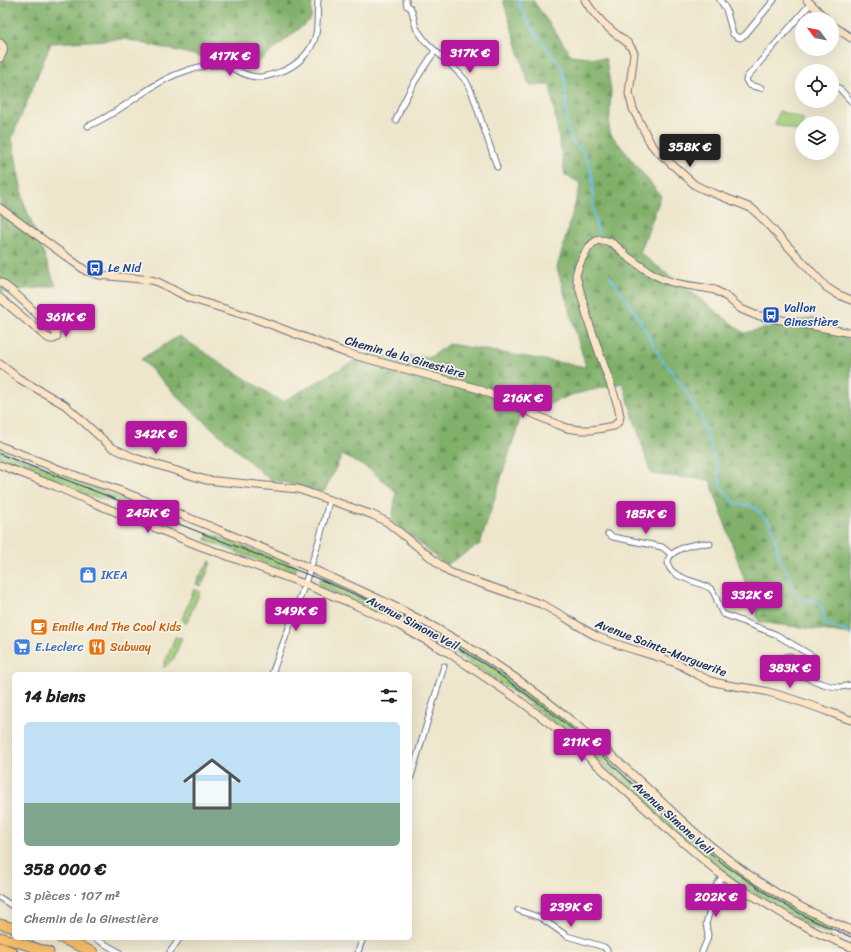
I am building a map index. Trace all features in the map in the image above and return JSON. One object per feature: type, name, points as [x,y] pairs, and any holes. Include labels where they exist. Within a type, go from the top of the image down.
[{"type":"highway","points":[[0,924],[12,927]]},
{"type":"highway","points":[[0,937],[49,952]]},
{"type":"highway","points":[[65,940],[93,952]]},
{"type":"highway","points":[[0,947],[13,952]]},
{"type":"main road","points":[[585,0],[595,15],[605,26],[630,44],[634,53],[629,94],[631,102],[646,136],[657,151],[686,177],[703,189],[741,204],[759,215],[826,287],[851,300]]},
{"type":"main road","points":[[809,2],[819,12]]},
{"type":"main road","points":[[839,30],[851,38]]},
{"type":"main road","points":[[0,43],[4,50],[0,58]]},
{"type":"main road","name":"Chemin de la Ginestière","points":[[0,208],[86,271],[99,275],[158,282],[188,298],[251,318],[346,353],[479,388],[549,421],[567,428],[580,430],[591,430],[614,426],[619,421],[620,416],[576,276],[581,261],[591,245],[600,239],[609,241],[648,271],[671,282],[715,290],[722,293],[748,313],[851,333]]},
{"type":"main road","points":[[0,282],[19,296],[56,331],[57,336],[54,339],[50,339],[45,336],[0,298]]},
{"type":"main road","name":"Avenue Sainte-Marguerite","points":[[0,364],[25,382],[64,405],[99,438],[122,453],[200,478],[220,482],[298,489],[373,515],[386,522],[449,572],[541,604],[559,613],[580,627],[612,642],[677,664],[709,681],[765,691],[851,720]]},
{"type":"main road","name":"Avenue Simone Veil","points":[[0,446],[92,482],[120,491],[275,553],[406,611],[455,638],[507,671],[580,727],[682,822],[724,857],[795,904],[851,930]]},
{"type":"main road","name":"Avenue Simone Veil","points":[[0,465],[200,546],[351,603],[398,625],[449,653],[498,685],[561,732],[678,838],[723,876],[818,934],[851,947]]},
{"type":"street","points":[[88,126],[101,120],[155,86],[180,73],[201,67],[215,65],[225,66],[251,76],[265,77],[286,70],[297,63],[309,51],[316,34],[318,0]]},
{"type":"street","points":[[406,0],[407,6],[410,7],[412,11],[416,28],[426,42],[459,73],[472,93],[497,167]]},
{"type":"street","points":[[720,0],[726,9],[733,34],[740,38],[745,35],[774,0]]},
{"type":"street","points":[[761,88],[749,85],[746,80],[747,77],[809,2]]},
{"type":"street","points":[[396,120],[404,100],[415,80],[435,51]]},
{"type":"street","points":[[839,88],[851,101]]},
{"type":"street","points":[[273,672],[310,568],[322,530],[329,500]]},
{"type":"street","points":[[608,534],[613,537],[662,547],[672,554]]},
{"type":"street","points":[[710,544],[704,543],[683,548],[672,554],[669,557],[668,563],[670,569],[677,574],[695,583],[705,585],[710,589],[714,593],[723,614],[775,634],[814,656],[814,662],[812,665],[805,666],[790,656],[785,657],[783,665],[800,674],[830,686],[839,687],[851,685]]},
{"type":"street","points":[[412,773],[444,666]]},
{"type":"street","points":[[702,952],[707,940],[708,935],[706,924],[717,884],[723,876]]},
{"type":"street","points":[[0,898],[12,906]]},
{"type":"street","points":[[518,910],[541,918],[567,936],[604,947],[607,950],[606,952]]},
{"type":"street","points":[[98,940],[119,952]]},
{"type":"street","points":[[166,952],[171,950],[178,940]]},
{"type":"street","points":[[358,952],[362,940]]},
{"type":"green space","points":[[1,0],[312,0],[311,19],[251,68],[125,39],[51,43],[12,138],[24,203],[56,286],[0,292]]},
{"type":"green space","points":[[503,0],[533,0],[571,55],[606,59],[611,90],[609,132],[661,196],[640,253],[744,333],[812,318],[851,341],[851,634],[759,622],[710,480],[651,474],[623,383],[571,395],[521,416],[480,544],[446,565],[392,521],[396,492],[371,470],[342,455],[324,492],[269,479],[186,405],[141,359],[179,336],[282,402],[365,355],[431,357],[449,344],[586,367],[557,268],[581,183],[565,175],[550,85],[529,85]]},
{"type":"green space","points":[[779,111],[795,116],[795,130],[775,124]]},
{"type":"green space","points":[[0,449],[153,511],[150,517],[106,499],[83,495],[58,483],[0,461]]},
{"type":"green space","points":[[209,533],[260,553],[281,558],[297,567],[293,577],[258,560],[206,540]]},
{"type":"green space","points":[[210,561],[211,562],[203,583],[201,582],[203,578],[201,577],[199,583],[202,585],[196,584],[199,577]]},
{"type":"green space","points":[[322,577],[377,600],[451,639],[451,641],[446,648],[319,586],[320,578]]},
{"type":"green space","points":[[194,589],[200,592],[186,624],[182,619]]},
{"type":"green space","points":[[175,637],[182,638],[174,658],[165,667],[163,667]]},
{"type":"green space","points":[[458,643],[505,674],[555,710],[610,758],[662,808],[655,814],[616,777],[538,710],[502,684],[452,652]]},
{"type":"green space","points":[[665,812],[810,915],[833,926],[830,935],[806,924],[741,885],[722,871],[661,819]]},
{"type":"waterway","points":[[518,0],[526,19],[535,33],[563,69],[565,79],[567,125],[571,140],[583,152],[590,165],[593,183],[593,209],[598,233]]},
{"type":"waterway","points":[[609,275],[633,309],[661,358],[682,385],[701,418],[716,463],[721,487],[735,503],[753,506],[771,524],[779,557],[789,577],[795,594],[803,601],[815,600],[822,607],[825,624],[846,631],[851,636]]},
{"type":"tram line","points":[[0,454],[319,579],[375,603],[423,627],[486,665],[547,709],[586,740],[678,827],[726,866],[773,898],[808,918],[851,937]]},
{"type":"place","name":"Le Nid","points":[[95,268]]},
{"type":"place","name":"Vallon Ginestière","points":[[771,315]]},
{"type":"place","name":"IKEA","points":[[88,575]]},
{"type":"place","name":"Emilie And The Cool Kids","points":[[39,627]]},
{"type":"place","name":"E.Leclerc","points":[[22,647]]},
{"type":"place","name":"Subway","points":[[97,647]]}]
